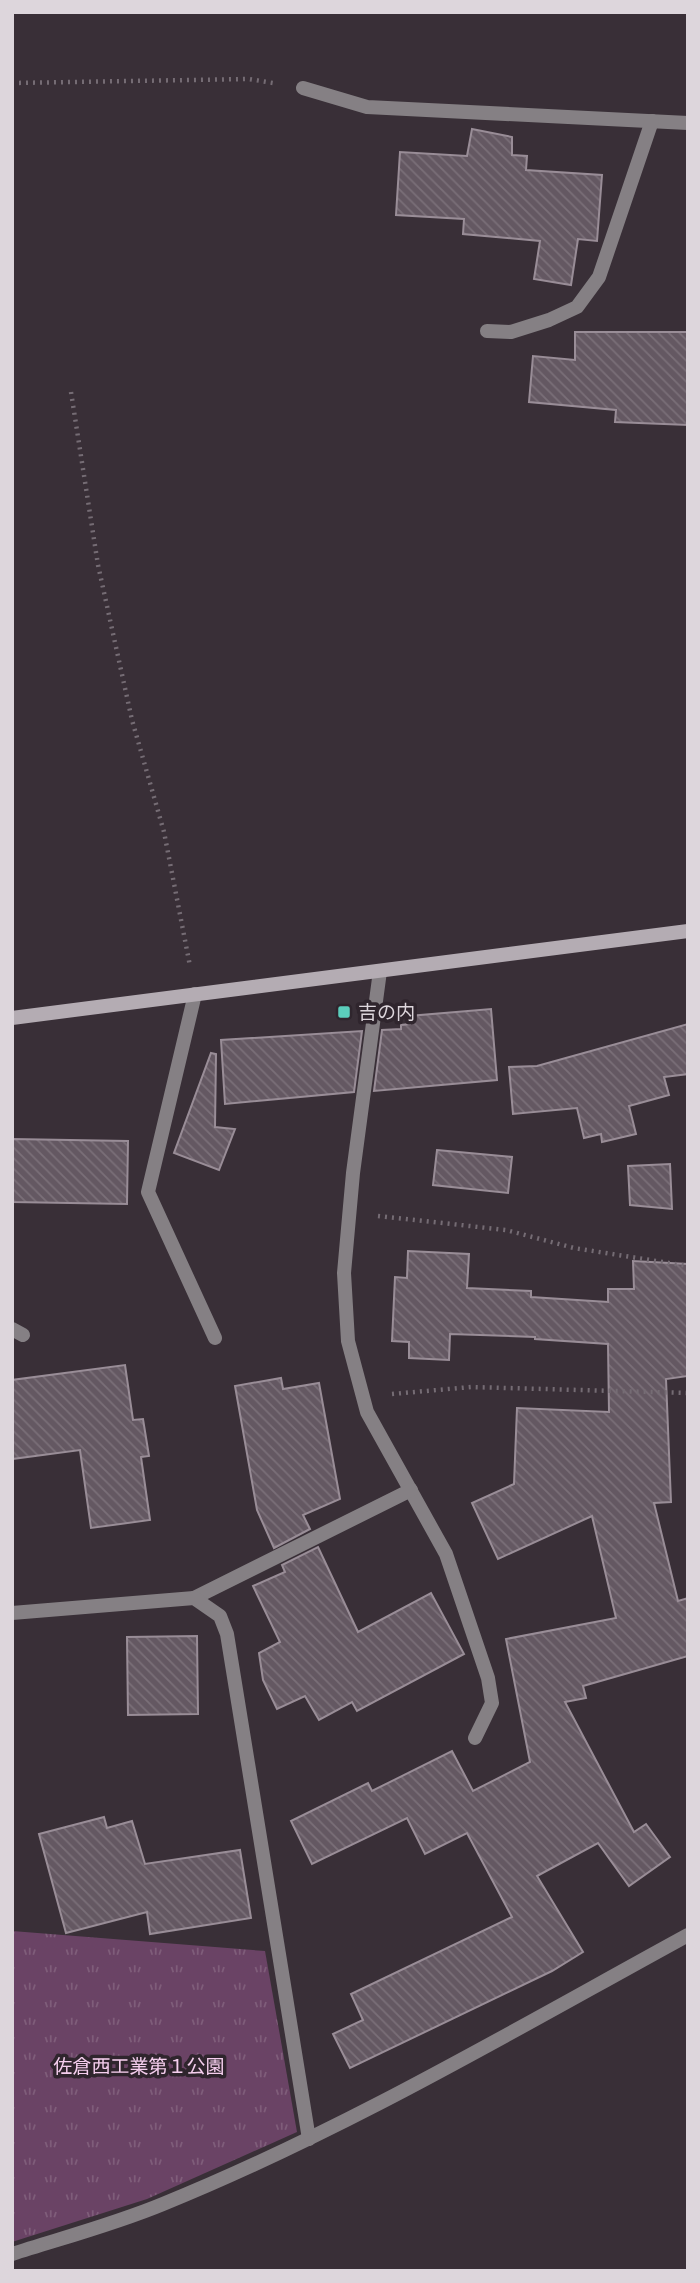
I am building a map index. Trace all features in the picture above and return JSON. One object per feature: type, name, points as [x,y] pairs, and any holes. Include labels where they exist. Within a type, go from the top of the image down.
[{"type":"street","points":[[303,88],[368,107],[688,123]]},
{"type":"street","points":[[487,331],[511,332],[549,320],[576,307],[599,277],[652,121]]},
{"type":"street","points":[[12,1018],[688,931]]},
{"type":"street","points":[[380,971],[349,1213],[344,1273],[348,1341],[367,1412],[446,1553],[488,1678],[492,1703],[475,1738]]},
{"type":"street","points":[[195,994],[148,1192],[215,1338]]},
{"type":"street","points":[[12,1613],[194,1598],[411,1489]]},
{"type":"street","points":[[194,1598],[220,1616],[227,1634],[309,2139]]},
{"type":"street","points":[[12,2254],[162,2205],[309,2139],[688,1935]]},
{"type":"path","points":[[12,83],[249,79],[303,88]]},
{"type":"path","points":[[71,392],[98,565],[132,720],[164,832],[195,994]]},
{"type":"path","points":[[349,1213],[506,1230],[574,1248],[688,1266]]},
{"type":"path","points":[[363,1396],[471,1387],[688,1393]]},
{"type":"green space","name":"佐倉西工業第１公園","points":[[12,1931],[265,1951],[297,2132],[147,2199],[12,2242]]},
{"type":"building","points":[[472,129],[512,137],[512,155],[527,156],[526,170],[602,175],[597,241],[578,239],[571,285],[534,279],[540,241],[463,234],[464,219],[396,215],[400,152],[467,156]]},
{"type":"building","points":[[575,332],[688,332],[688,425],[615,422],[616,410],[529,402],[533,356],[575,360]]},
{"type":"building","points":[[491,1009],[497,1080],[374,1091],[382,1030],[401,1029],[401,1025],[410,1024],[409,1016]]},
{"type":"building","points":[[688,1024],[688,1074],[664,1077],[669,1095],[629,1106],[636,1134],[602,1142],[601,1134],[584,1138],[577,1108],[513,1114],[509,1067],[537,1066]]},
{"type":"building","points":[[362,1031],[354,1092],[225,1104],[221,1040]]},
{"type":"building","points":[[211,1053],[216,1054],[215,1127],[235,1129],[219,1170],[174,1153]]},
{"type":"building","points":[[12,1139],[128,1141],[127,1204],[12,1202]]},
{"type":"building","points":[[437,1150],[512,1157],[508,1193],[433,1185]]},
{"type":"building","points":[[670,1164],[672,1209],[630,1205],[628,1166]]},
{"type":"building","points":[[408,1251],[469,1254],[467,1288],[531,1291],[531,1297],[608,1302],[608,1289],[634,1289],[633,1261],[688,1264],[688,1376],[666,1379],[671,1502],[654,1503],[678,1601],[688,1598],[688,1656],[583,1686],[586,1698],[565,1702],[634,1832],[646,1824],[670,1857],[629,1886],[598,1843],[537,1876],[583,1952],[552,1971],[350,2068],[333,2034],[363,2020],[351,1994],[512,1917],[467,1833],[425,1854],[407,1818],[312,1864],[291,1821],[368,1783],[372,1791],[452,1751],[473,1791],[530,1762],[506,1639],[616,1618],[592,1516],[498,1559],[472,1503],[514,1484],[517,1408],[609,1412],[608,1344],[535,1337],[450,1334],[449,1360],[409,1358],[409,1342],[392,1341],[395,1277],[407,1278]]},
{"type":"building","points":[[125,1365],[133,1420],[143,1419],[149,1456],[141,1457],[150,1520],[91,1528],[80,1450],[12,1459],[12,1380]]},
{"type":"building","points":[[281,1378],[283,1389],[319,1383],[340,1499],[303,1515],[310,1529],[274,1548],[257,1510],[235,1386]]},
{"type":"building","points":[[318,1547],[358,1632],[431,1593],[464,1654],[357,1711],[352,1702],[319,1720],[305,1696],[277,1709],[263,1680],[259,1653],[280,1642],[253,1586],[285,1572],[282,1565]]},
{"type":"building","points":[[197,1636],[198,1714],[128,1715],[127,1637]]},
{"type":"building","points":[[104,1817],[107,1828],[132,1821],[145,1864],[240,1850],[251,1918],[150,1934],[147,1912],[66,1933],[39,1834]]},
{"type":"place","name":"吉の内","points":[[344,1012]]}]
